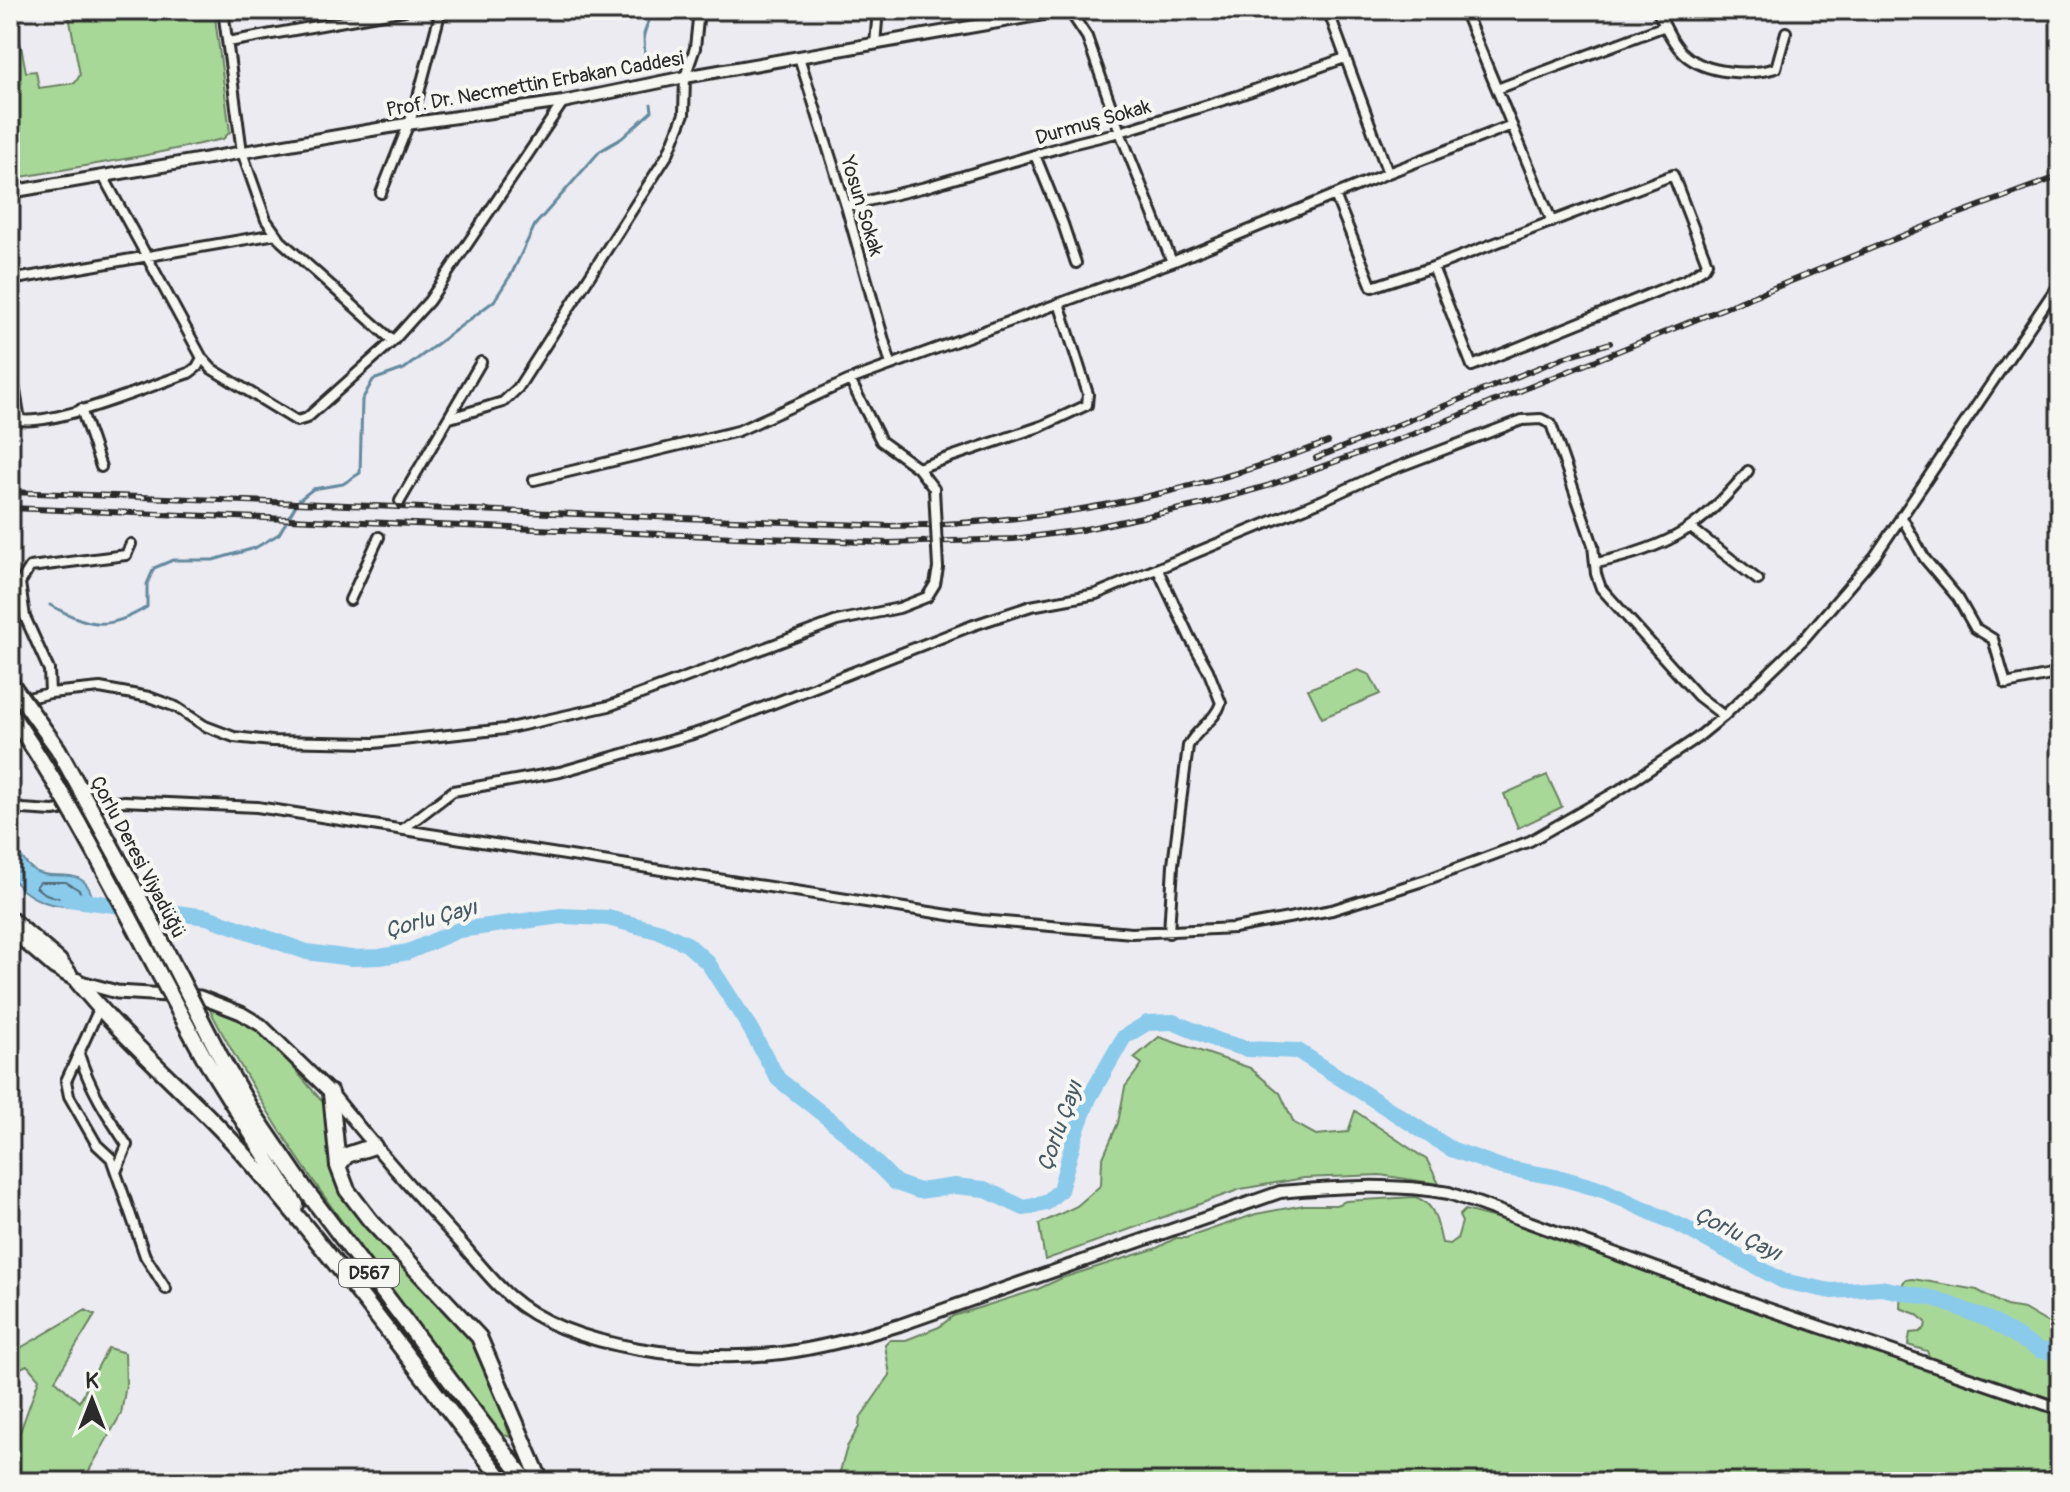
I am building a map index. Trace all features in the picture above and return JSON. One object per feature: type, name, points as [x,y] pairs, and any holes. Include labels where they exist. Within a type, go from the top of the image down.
[{"type":"highway","name":"Çorlu Deresi Viyadüğü","points":[[10,682],[58,749],[132,884],[214,1061]]},
{"type":"highway","name":"Çorlu Deresi Viyadüğü","points":[[10,713],[47,766],[125,906],[160,980],[214,1061]]},
{"type":"highway","points":[[77,981],[99,1009],[241,1151],[329,1255]]},
{"type":"highway","name":"D567","points":[[214,1061],[329,1255],[504,1482]]},
{"type":"highway","name":"D567","points":[[214,1061],[305,1189],[527,1482]]},
{"type":"highway","points":[[331,1093],[338,1166],[347,1190],[370,1220],[479,1337],[541,1482]]},
{"type":"highway","points":[[338,1166],[347,1155],[374,1146]]},
{"type":"main road","points":[[10,917],[60,960],[77,981]]},
{"type":"main road","points":[[10,930],[54,968],[77,981],[117,992],[200,997],[241,1013],[261,1025],[331,1093]]},
{"type":"street","points":[[223,10],[242,152],[266,220],[276,234],[393,341]]},
{"type":"street","points":[[228,42],[355,14],[405,10]]},
{"type":"street","points":[[381,193],[415,108],[441,10]]},
{"type":"street","points":[[450,418],[503,402],[518,388],[668,154],[684,114],[685,77],[695,48],[699,10]]},
{"type":"street","points":[[875,44],[878,10]]},
{"type":"street","points":[[1068,10],[1087,37],[1120,132],[1172,262]]},
{"type":"street","name":"Prof. Dr. Necmettin Erbakan Caddesi","points":[[10,192],[407,124],[563,102],[685,77],[1068,10]]},
{"type":"street","points":[[1328,10],[1388,173]]},
{"type":"street","points":[[1464,10],[1552,222]]},
{"type":"street","points":[[1657,10],[1684,53],[1696,61],[1723,70],[1757,74],[1776,68],[1786,32]]},
{"type":"street","points":[[1497,89],[1665,26]]},
{"type":"street","name":"Yosun Sokak","points":[[799,57],[891,365]]},
{"type":"street","name":"Durmuş Sokak","points":[[846,206],[926,187],[1120,132],[1345,58]]},
{"type":"street","points":[[103,176],[202,358],[212,369],[297,421],[307,418],[393,341],[429,301],[563,102]]},
{"type":"street","points":[[534,480],[738,431],[850,380],[1172,262],[1512,125]]},
{"type":"street","points":[[1035,155],[1076,263]]},
{"type":"street","points":[[1335,195],[1372,287],[1433,267],[1673,175],[1707,263],[1687,279],[1472,366],[1433,267]]},
{"type":"street","points":[[10,280],[276,234]]},
{"type":"street","points":[[10,804],[22,809],[53,811],[124,801],[257,807],[981,920],[1132,933],[1234,928],[1332,910],[1426,880],[1530,841],[1619,790],[1697,738],[1724,716],[1803,640],[1875,556],[2060,282]]},
{"type":"street","points":[[918,468],[1042,426],[1087,405],[1088,394],[1059,303]]},
{"type":"street","points":[[10,362],[20,420],[33,421],[81,409],[189,373],[202,358]]},
{"type":"street","points":[[400,501],[481,362]]},
{"type":"street","points":[[10,702],[50,693],[100,688],[149,697],[176,707],[205,726],[234,737],[374,743],[505,729],[609,706],[837,621],[899,608],[927,597],[935,584],[938,568],[934,489],[918,468],[881,441],[850,380]]},
{"type":"street","points":[[81,409],[101,467]]},
{"type":"street","points":[[403,829],[453,791],[560,772],[700,732],[971,626],[1031,606],[1096,594],[1377,475],[1522,420],[1541,419],[1551,424],[1593,545],[1601,588],[1698,696],[1724,716]]},
{"type":"street","points":[[1597,563],[1635,554],[1681,535],[1721,504],[1748,471]]},
{"type":"street","points":[[1901,516],[1925,559],[1958,598],[1975,628],[1993,639],[2006,684],[2056,674]]},
{"type":"street","points":[[1691,528],[1758,580]]},
{"type":"street","points":[[350,600],[379,537]]},
{"type":"street","points":[[50,693],[49,670],[25,617],[20,583],[30,567],[126,555],[131,544]]},
{"type":"street","points":[[1158,570],[1221,703],[1215,716],[1195,731],[1188,746],[1173,865],[1169,933]]},
{"type":"street","points":[[99,1009],[66,1081],[69,1096],[97,1145],[111,1158],[145,1256],[166,1289]]},
{"type":"street","points":[[79,1054],[89,1085],[127,1145],[116,1172]]},
{"type":"street","points":[[331,1093],[374,1146],[510,1297],[551,1324],[612,1343],[671,1352],[729,1356],[781,1353],[836,1343],[900,1325],[1280,1192],[1334,1187],[1400,1188],[1449,1193],[1762,1307],[2060,1409]]},
{"type":"green space","points":[[10,10],[14,10],[26,72],[36,71],[39,88],[75,83],[80,75],[68,10],[214,10],[230,132],[223,139],[10,179]]},
{"type":"green space","points":[[1358,670],[1370,675],[1380,694],[1322,718],[1308,689]]},
{"type":"green space","points":[[1547,775],[1562,807],[1518,828],[1504,794]]},
{"type":"green space","points":[[206,1002],[256,1024],[327,1107],[330,1167],[342,1186],[471,1333],[484,1357],[510,1437],[501,1434],[490,1421],[339,1217],[268,1112]]},
{"type":"green space","points":[[1159,1037],[1250,1068],[1280,1093],[1294,1123],[1316,1135],[1348,1132],[1355,1111],[1427,1160],[1439,1184],[1380,1175],[1304,1178],[1241,1189],[1045,1260],[1039,1224],[1077,1206],[1101,1185],[1102,1160],[1118,1123],[1125,1087],[1142,1064],[1134,1058]]},
{"type":"green space","points":[[1415,1197],[1432,1210],[1442,1243],[1450,1244],[1457,1239],[1462,1222],[1459,1216],[1465,1210],[1537,1229],[1578,1249],[1602,1253],[1660,1278],[1676,1279],[1697,1291],[1821,1330],[1860,1349],[1923,1365],[1930,1359],[1927,1351],[1908,1345],[1910,1333],[1920,1332],[1926,1322],[1900,1308],[1901,1287],[1905,1280],[1977,1290],[2006,1306],[2024,1309],[2060,1330],[2060,1482],[837,1482],[847,1447],[859,1427],[860,1418],[890,1375],[885,1345],[890,1340],[906,1340],[939,1327],[953,1316],[1157,1248],[1176,1238],[1186,1238],[1256,1214],[1304,1205]]},
{"type":"green space","points":[[86,1310],[95,1315],[55,1380],[79,1402],[108,1348],[125,1353],[126,1385],[121,1414],[86,1476],[95,1482],[10,1482],[10,1439],[20,1432],[39,1379],[27,1365],[10,1373],[10,1354]]},
{"type":"water","points":[[10,835],[32,869],[44,874],[76,877],[88,886],[92,896],[72,906],[60,906],[25,892],[11,874]]},
{"type":"waterway","points":[[645,66],[644,34],[652,10]]},
{"type":"waterway","points":[[50,605],[76,618],[98,623],[109,623],[133,615],[147,607],[147,584],[154,568],[173,560],[213,560],[255,548],[279,534],[299,500],[313,489],[343,484],[360,473],[362,400],[373,380],[404,369],[494,301],[512,273],[535,225],[600,151],[622,138],[652,111],[651,104]]},
{"type":"waterway","points":[[10,618],[17,616]]},
{"type":"waterway","name":"Çorlu Çayı","points":[[68,899],[207,917],[307,952],[351,958],[408,952],[459,930],[561,916],[608,918],[661,932],[687,944],[708,963],[778,1079],[843,1130],[896,1183],[919,1191],[955,1186],[984,1189],[1024,1208],[1046,1203],[1060,1190],[1089,1098],[1124,1037],[1147,1023],[1173,1022],[1247,1049],[1298,1051],[1451,1149],[1501,1167],[1561,1178],[1603,1190],[1683,1227],[1783,1281],[1831,1291],[1881,1288],[1936,1299],[1990,1320],[2039,1350],[2060,1353]]},
{"type":"railway","points":[[10,508],[889,543],[1014,539],[1081,530],[1204,504],[1267,486],[1416,433],[1939,221],[2060,176]]},
{"type":"railway","points":[[1316,458],[1565,357],[1610,343]]},
{"type":"railway","points":[[10,492],[890,526],[946,524],[1002,520],[1112,504],[1221,478],[1328,442]]}]
